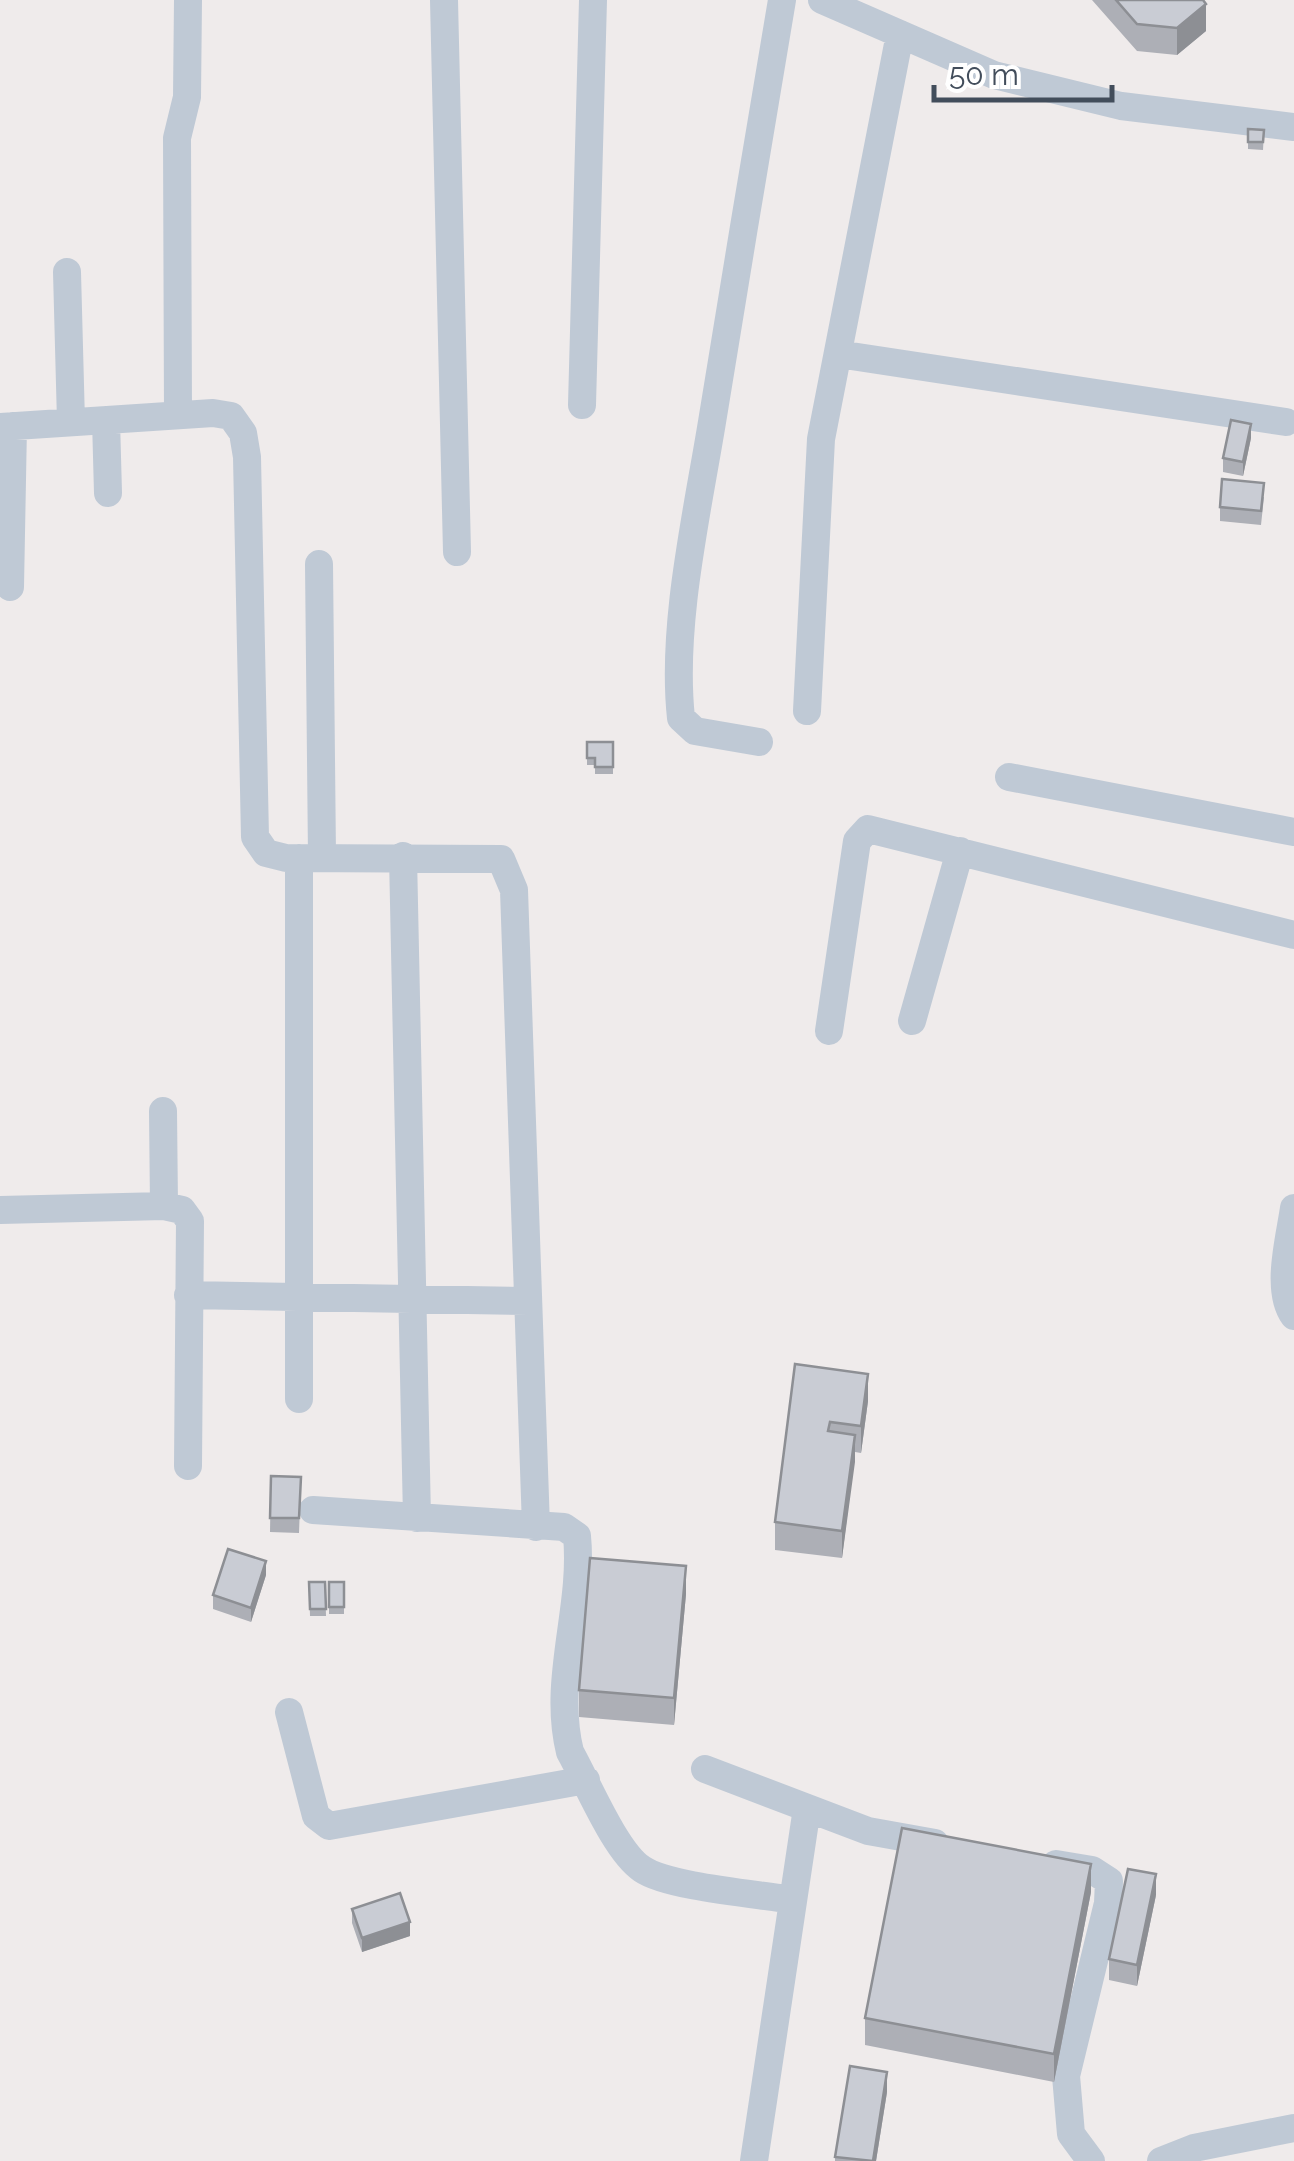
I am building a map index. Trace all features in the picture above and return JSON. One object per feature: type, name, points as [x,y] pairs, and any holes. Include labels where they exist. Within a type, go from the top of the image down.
[{"type":"street","points":[[178,415],[177,138],[187,96],[188,0]]},
{"type":"street","points":[[444,0],[458,552]]},
{"type":"street","points":[[582,406],[594,0]]},
{"type":"street","points":[[759,742],[695,730],[681,718],[679,700],[684,617],[704,470],[782,0]]},
{"type":"street","points":[[822,0],[994,75],[1121,106],[1294,127]]},
{"type":"street","points":[[806,711],[821,439],[900,34]]},
{"type":"street","points":[[68,272],[72,422]]},
{"type":"street","points":[[838,354],[1286,422]]},
{"type":"street","points":[[10,587],[7,426],[178,415],[231,416],[243,433],[247,457],[255,836],[266,854],[311,858],[501,859],[510,871],[536,1527]]},
{"type":"street","points":[[106,420],[108,494]]},
{"type":"street","points":[[299,1399],[319,564]]},
{"type":"street","points":[[1009,777],[1294,832]]},
{"type":"street","points":[[829,1031],[860,834],[868,829],[1294,935]]},
{"type":"street","points":[[912,1021],[960,852]]},
{"type":"street","points":[[403,856],[417,1518]]},
{"type":"street","points":[[163,1110],[164,1206]]},
{"type":"street","points":[[0,1210],[164,1206],[182,1210],[190,1221],[188,1466]]},
{"type":"street","points":[[1294,1208],[1287,1306],[1294,1316]]},
{"type":"street","points":[[188,1295],[528,1301]]},
{"type":"street","points":[[313,1510],[564,1527],[577,1536],[580,1563],[562,1708],[570,1752],[628,1856],[644,1871],[793,1900]]},
{"type":"street","points":[[289,1712],[316,1816],[329,1826],[586,1780]]},
{"type":"street","points":[[705,1769],[868,1831],[961,1847]]},
{"type":"street","points":[[754,2161],[807,1808]]},
{"type":"street","points":[[1036,1860],[1092,1870],[1109,1881],[1108,1904],[1066,2076],[1071,2134],[1091,2161]]},
{"type":"street","points":[[1161,2161],[1194,2148],[1294,2128]]},
{"type":"building","points":[[1116,0],[1203,0],[1206,4],[1177,28],[1137,24]]},
{"type":"building","points":[[1248,129],[1264,130],[1263,142],[1248,142]]},
{"type":"building","points":[[1231,420],[1251,424],[1243,462],[1223,458]]},
{"type":"building","points":[[1222,479],[1264,483],[1261,511],[1220,507]]},
{"type":"building","points":[[587,742],[613,742],[613,767],[595,767],[595,758],[587,758]]},
{"type":"building","points":[[795,1364],[868,1374],[861,1426],[830,1422],[828,1431],[855,1435],[842,1531],[775,1522]]},
{"type":"building","points":[[271,1476],[301,1477],[299,1518],[270,1518]]},
{"type":"building","points":[[228,1549],[266,1561],[251,1608],[213,1595]]},
{"type":"building","points":[[590,1558],[686,1566],[674,1698],[579,1690]]},
{"type":"building","points":[[309,1582],[325,1582],[326,1609],[310,1609]]},
{"type":"building","points":[[329,1582],[344,1582],[344,1607],[329,1607]]},
{"type":"building","points":[[902,1828],[1091,1864],[1054,2054],[865,2018]]},
{"type":"building","points":[[1128,1869],[1156,1874],[1137,1965],[1109,1959]]},
{"type":"building","points":[[400,1893],[410,1922],[362,1938],[352,1909]]},
{"type":"building","points":[[850,2066],[887,2072],[873,2161],[835,2157]]}]
